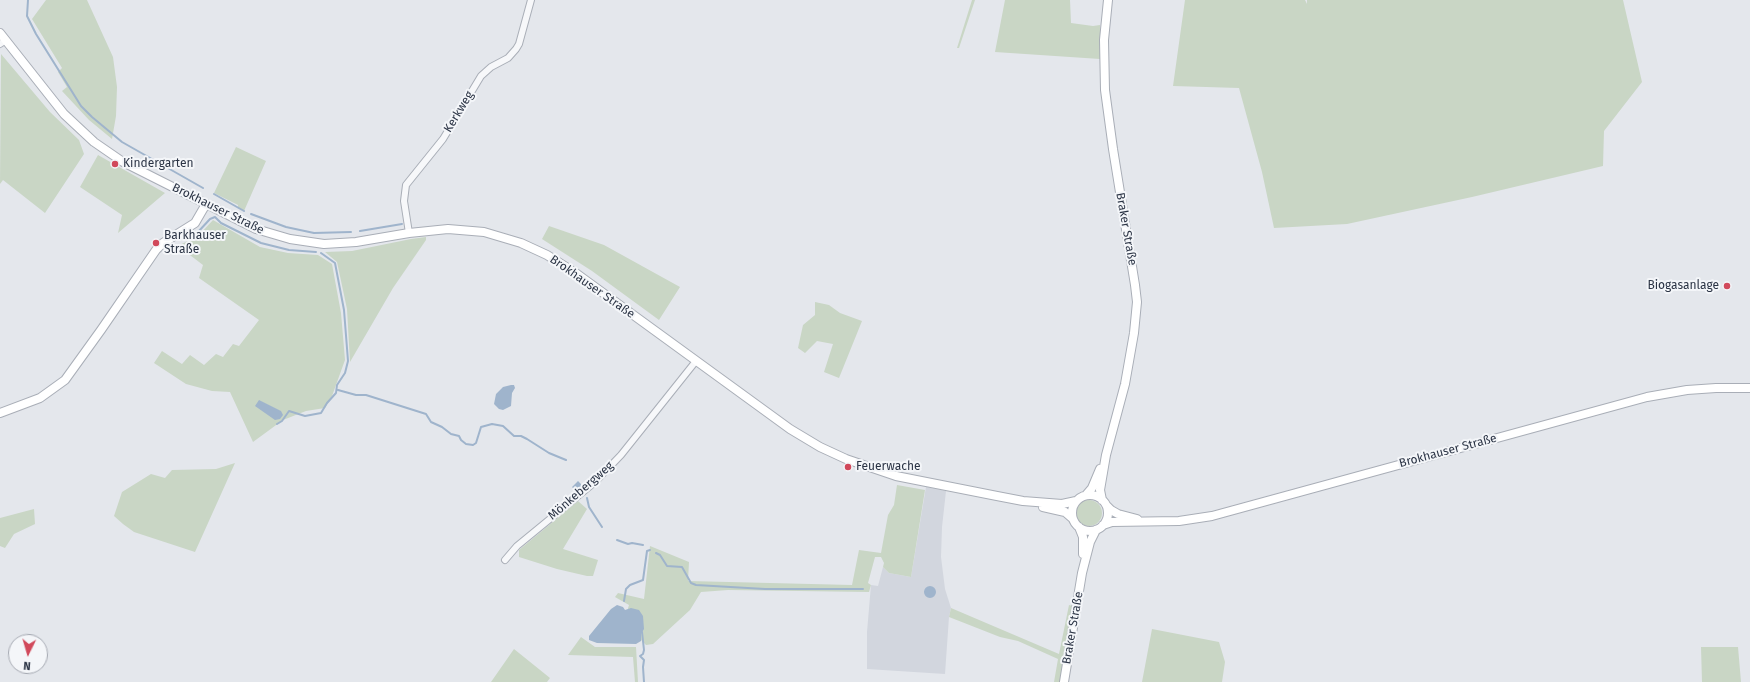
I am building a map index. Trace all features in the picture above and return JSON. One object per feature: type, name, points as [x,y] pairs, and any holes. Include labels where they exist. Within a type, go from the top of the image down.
[{"type":"street","name":"Kerkweg","points":[[409,233],[404,201],[406,185],[444,139],[481,76],[491,67],[508,58],[516,49],[519,44],[531,0]]},
{"type":"street","name":"Braker Straße","points":[[1104,503],[1100,490],[1106,455],[1126,377],[1134,333],[1137,302],[1105,90],[1104,40],[1108,0]]},
{"type":"street","name":"Brokhauser Straße","points":[[0,33],[3,42],[64,114],[94,142],[120,160],[256,229],[272,234],[324,244],[356,242],[409,233],[448,229],[484,232],[530,247],[557,261],[577,274],[790,429],[820,447],[846,459],[902,478],[1023,501],[1065,512],[1072,518]]},
{"type":"street","points":[[0,413],[40,398],[65,380],[156,250],[163,243],[195,223],[206,204]]},
{"type":"street","name":"Mönkebergweg","points":[[505,560],[517,546],[595,482],[621,455],[696,361]]},
{"type":"street","name":"Brokhauser Straße","points":[[1100,527],[1112,522],[1179,522],[1212,516],[1646,397],[1687,390],[1750,388]]},
{"type":"street","name":"Braker Straße","points":[[1086,495],[1092,488],[1106,455]]},
{"type":"street","points":[[1086,495],[1092,495],[1104,503],[1108,516],[1100,527],[1090,531],[1079,528],[1072,518],[1071,512],[1076,501],[1086,495]]},
{"type":"street","name":"Brokhauser Straße","points":[[1023,501],[1066,504],[1076,501]]},
{"type":"street","name":"Brokhauser Straße","points":[[1104,503],[1118,514],[1148,522]]},
{"type":"street","name":"Braker Straße","points":[[1064,682],[1082,573],[1090,542],[1100,527]]},
{"type":"street","name":"Braker Straße","points":[[1079,528],[1083,537],[1082,573]]},
{"type":"shaded area","points":[[926,487],[946,491],[942,527],[941,557],[945,589],[951,608],[945,674],[867,669],[867,632],[871,585],[878,586],[883,567],[889,573],[911,577]]},
{"type":"green space","points":[[46,0],[87,0],[113,57],[117,87],[116,116],[112,139],[89,120],[62,91],[67,87],[58,72],[62,68],[32,19]]},
{"type":"green space","points":[[972,0],[975,0],[959,48],[957,48]]},
{"type":"green space","points":[[1005,0],[1070,0],[1071,23],[1093,26],[1100,25],[1100,59],[995,52]]},
{"type":"green space","points":[[1185,0],[1305,0],[1307,4],[1307,0],[1623,0],[1642,82],[1604,131],[1603,166],[1472,197],[1347,224],[1274,228],[1262,172],[1239,88],[1173,86]]},
{"type":"green space","points":[[1,54],[50,112],[79,140],[84,154],[45,213],[3,180],[0,184]]},
{"type":"green space","points":[[236,147],[266,161],[244,211],[238,208],[238,205],[214,193]]},
{"type":"green space","points":[[98,155],[165,193],[118,233],[122,215],[80,187]]},
{"type":"green space","points":[[213,220],[260,247],[288,253],[318,255],[332,264],[341,313],[345,360],[332,396],[325,408],[306,411],[283,420],[253,442],[230,392],[212,391],[186,384],[154,363],[162,351],[182,364],[190,355],[204,365],[216,354],[223,357],[233,344],[239,346],[259,320],[199,278],[203,265],[178,246],[199,235]]},
{"type":"green space","points":[[549,226],[604,245],[680,287],[659,320],[592,271],[542,239]]},
{"type":"green space","points":[[426,237],[426,240],[393,288],[350,362],[347,309],[337,262],[325,252],[352,251]]},
{"type":"green space","points":[[815,302],[829,305],[840,313],[862,321],[839,378],[824,372],[833,344],[817,341],[805,353],[798,348],[803,325],[815,315]]},
{"type":"green space","points":[[235,463],[195,552],[134,532],[114,516],[122,492],[151,474],[165,478],[172,470],[216,469]]},
{"type":"green space","points":[[897,485],[925,490],[911,577],[889,573],[883,567],[884,563],[881,557],[875,557],[868,583],[871,585],[869,592],[728,590],[701,592],[690,610],[653,644],[646,645],[638,637],[626,615],[629,605],[615,597],[618,593],[644,599],[650,546],[689,562],[688,581],[852,585],[859,550],[881,553],[888,515],[894,505]]},
{"type":"green space","points":[[1089,500],[1098,504],[1102,513],[1098,522],[1089,526],[1080,522],[1076,513],[1080,504]]},
{"type":"green space","points":[[578,501],[587,509],[563,549],[598,560],[593,576],[557,569],[519,557],[519,550]]},
{"type":"green space","points":[[34,509],[35,524],[14,534],[5,548],[0,546],[0,518]]},
{"type":"green space","points":[[1069,605],[1073,606],[1060,682],[1054,682],[1058,659],[1018,641],[1000,637],[949,617],[951,608],[1059,654]]},
{"type":"green space","points":[[1152,629],[1219,642],[1225,662],[1222,682],[1142,682]]},
{"type":"green space","points":[[581,637],[595,647],[636,647],[638,682],[635,682],[633,657],[568,655]]},
{"type":"green space","points":[[1701,647],[1738,647],[1741,682],[1702,682]]},
{"type":"green space","points":[[514,649],[550,678],[547,682],[491,682]]},
{"type":"water","points":[[514,385],[515,388],[512,393],[511,406],[503,410],[499,409],[494,404],[496,394],[503,387]]},
{"type":"water","points":[[259,400],[281,411],[283,415],[280,419],[275,420],[255,406]]},
{"type":"water","points":[[578,481],[584,487],[578,493],[572,487]]},
{"type":"water","points":[[930,586],[934,588],[936,592],[934,596],[930,598],[926,596],[924,592],[926,588]]},
{"type":"water","points":[[617,605],[623,607],[625,610],[631,608],[639,610],[643,616],[644,629],[641,634],[641,641],[636,644],[597,643],[589,640],[589,636],[611,609]]},
{"type":"waterway","points":[[28,0],[27,16],[36,34],[81,106],[122,142],[203,188]]},
{"type":"waterway","points":[[214,194],[244,211]]},
{"type":"waterway","points":[[251,214],[286,227],[314,233],[351,232]]},
{"type":"waterway","points":[[184,238],[198,232],[210,219],[215,217],[221,223],[261,243],[289,250],[316,252]]},
{"type":"waterway","points":[[360,231],[402,224]]},
{"type":"waterway","points":[[277,424],[282,421],[289,411],[305,416],[321,413],[336,393],[337,385],[345,373],[348,361],[344,310],[335,263],[321,253]]},
{"type":"waterway","points":[[338,390],[356,395],[366,395],[426,414],[431,422],[442,427],[451,434],[459,436],[466,444],[473,445],[476,443],[481,427],[492,424],[503,426],[514,436],[521,436],[549,453],[566,460]]},
{"type":"waterway","points":[[587,498],[589,507],[602,527]]},
{"type":"waterway","points":[[617,540],[628,544],[632,543],[643,545]]},
{"type":"waterway","points":[[624,601],[626,589],[630,585],[643,580],[647,551],[650,550]]},
{"type":"waterway","points":[[656,553],[660,555],[667,566],[682,567],[691,583],[696,585],[765,589],[863,589]]},
{"type":"waterway","points":[[642,632],[644,650],[643,654],[640,656],[644,660],[644,682]]},
{"type":"place","name":"Kindergarten","points":[[115,164]]},
{"type":"place","name":"Barkhauser Straße","points":[[156,243]]},
{"type":"place","name":"Biogasanlage","points":[[1727,286]]},
{"type":"place","name":"Feuerwache","points":[[848,467]]}]
